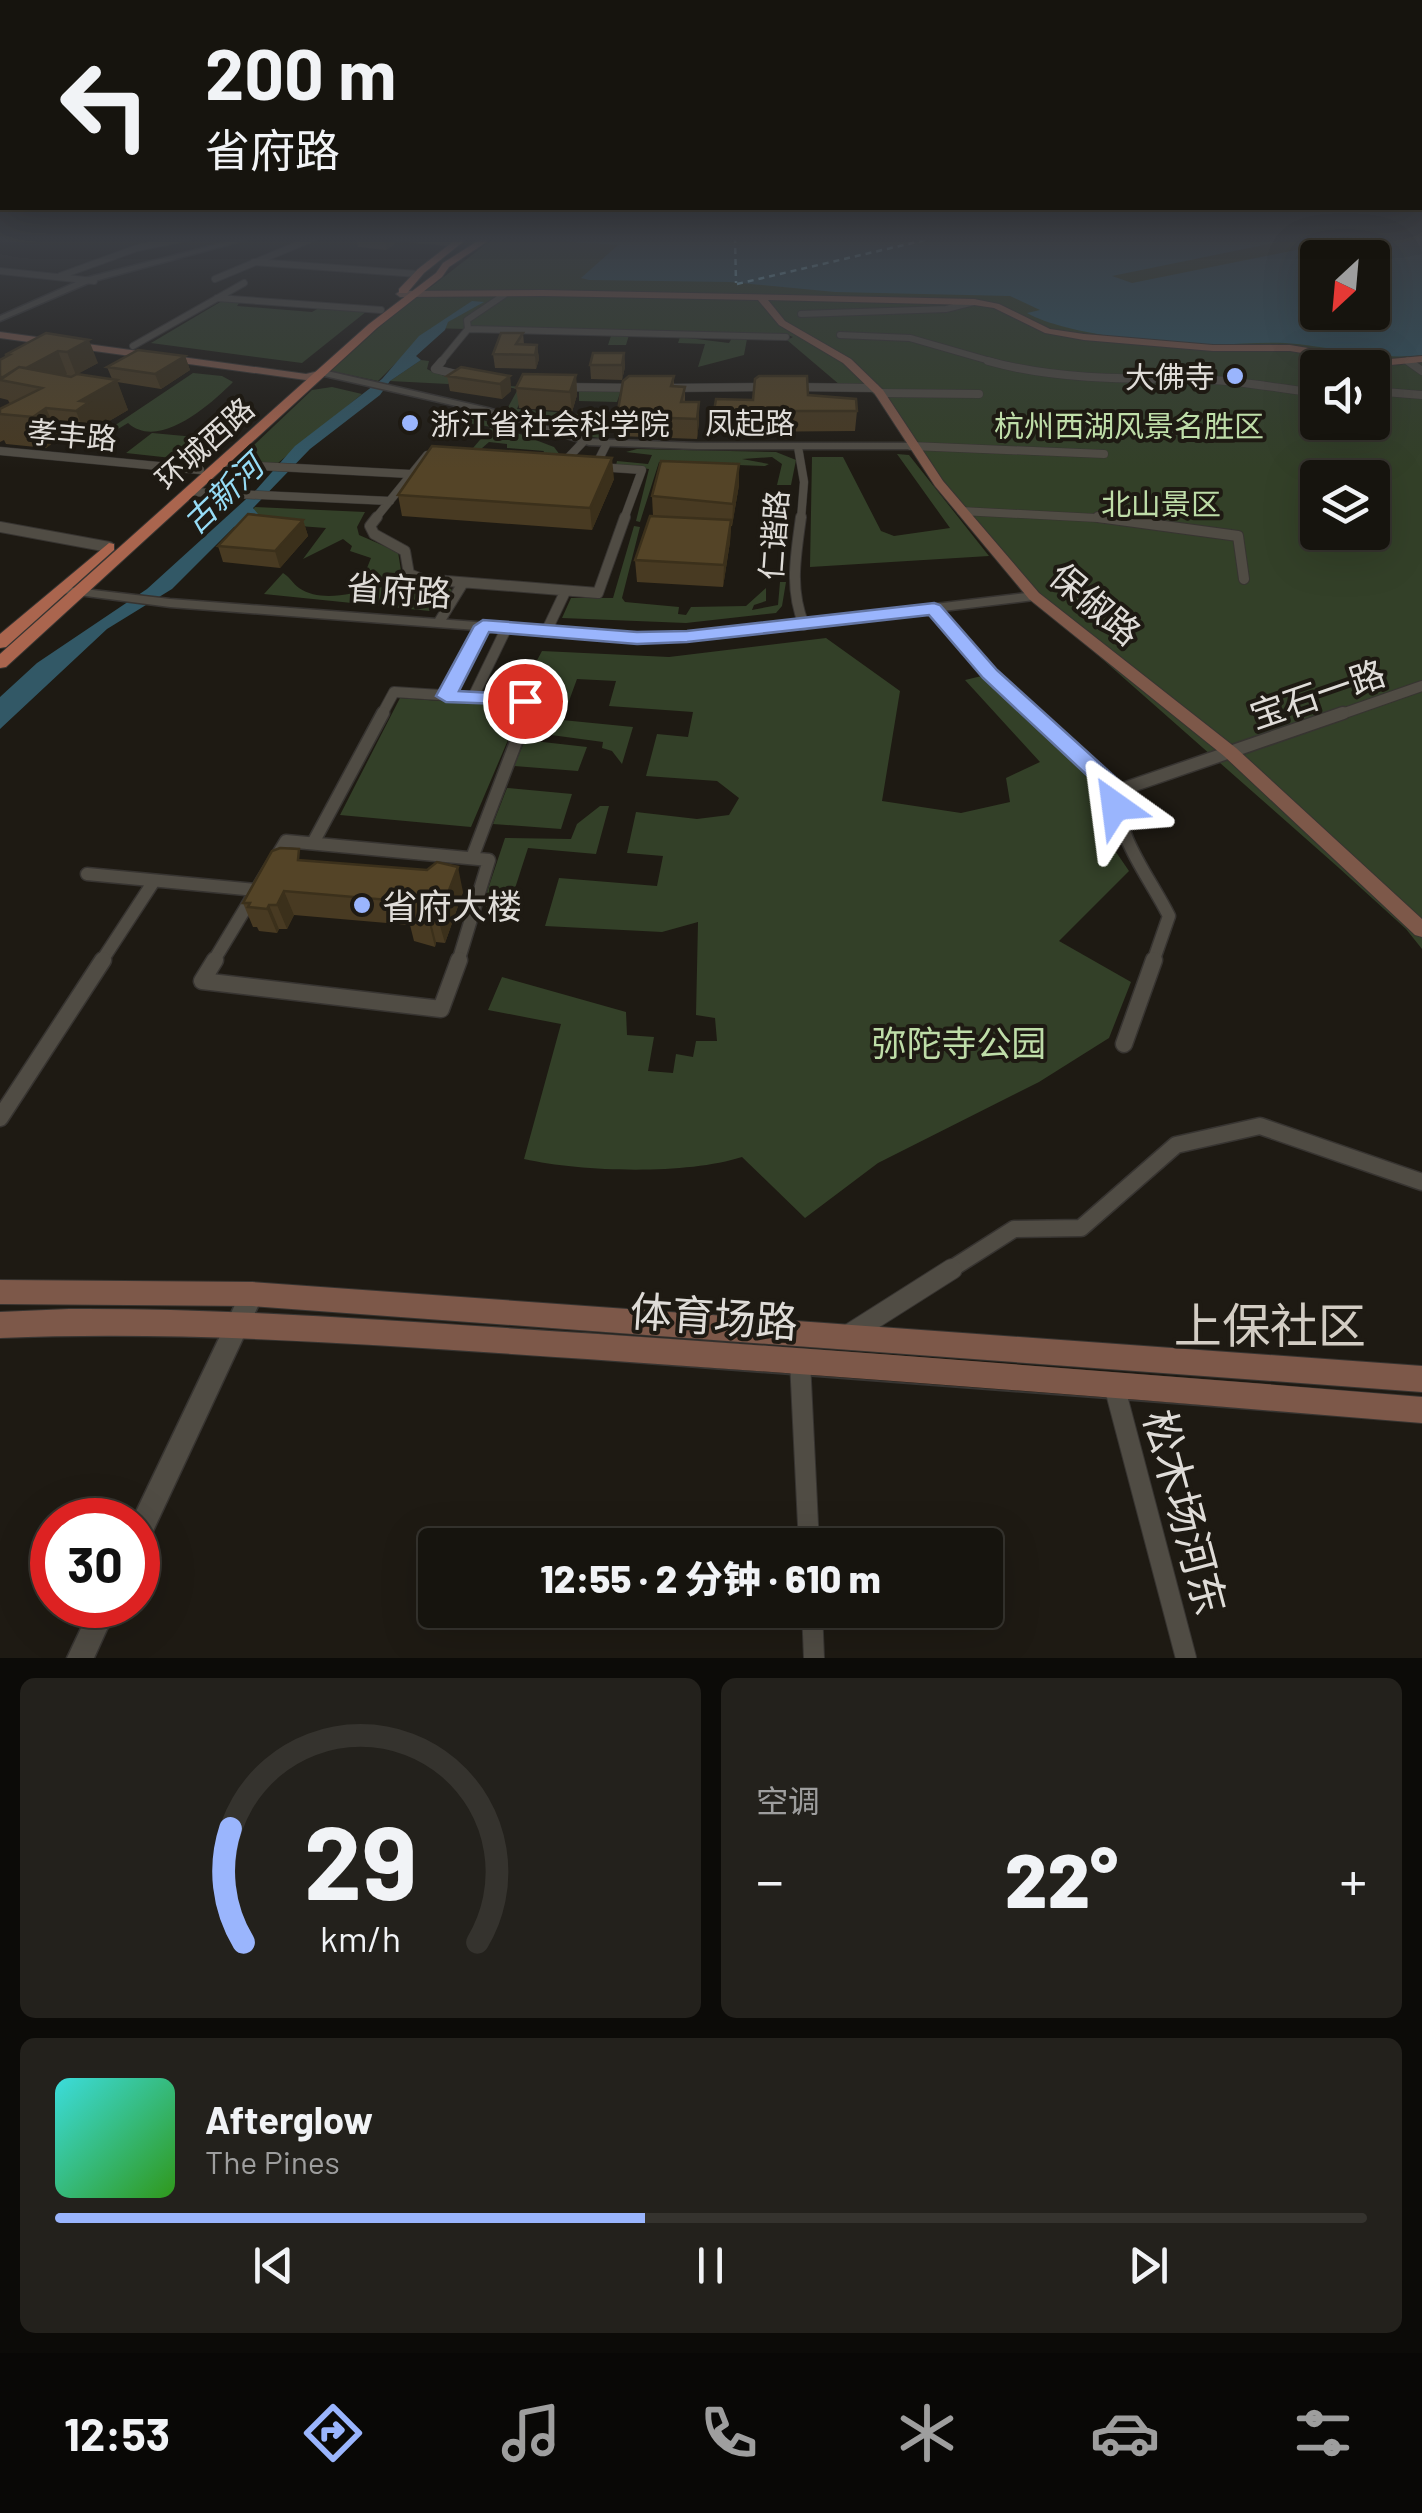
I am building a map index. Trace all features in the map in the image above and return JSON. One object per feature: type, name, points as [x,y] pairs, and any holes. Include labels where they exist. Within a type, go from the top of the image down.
[{"type":"main road","name":"环城西路","points":[[0,663],[222,464],[376,314]]},
{"type":"main road","name":"环城西路","points":[[0,643],[384,314]]},
{"type":"main road","name":"保俶路","points":[[775,314],[782,323],[847,361],[877,391],[961,512],[1034,596],[1230,752],[1372,890],[1422,930]]},
{"type":"main road","points":[[1013,314],[1048,331],[1084,336],[1214,348],[1290,348],[1380,363],[1422,360]]},
{"type":"main road","points":[[0,332],[313,374]]},
{"type":"main road","name":"凤起路","points":[[0,332],[133,346],[313,374]]},
{"type":"main road","name":"体育场路","points":[[0,1292],[252,1294],[1422,1379]]},
{"type":"main road","name":"体育场路","points":[[0,1326],[79,1320],[237,1324],[800,1361],[1422,1410]]},
{"type":"street","points":[[133,346],[188,314]]},
{"type":"street","points":[[468,330],[467,320],[475,314]]},
{"type":"street","points":[[472,378],[436,369],[444,354],[468,330],[786,338]]},
{"type":"street","points":[[840,335],[910,338],[1021,370],[1188,379],[1300,392]]},
{"type":"street","points":[[1408,361],[1422,370]]},
{"type":"street","name":"凤起路","points":[[313,374],[368,382],[485,410],[584,441],[912,446]]},
{"type":"street","points":[[556,387],[643,388]]},
{"type":"street","points":[[661,388],[772,387]]},
{"type":"street","points":[[791,387],[980,394]]},
{"type":"street","points":[[1390,392],[1422,395]]},
{"type":"street","points":[[563,463],[584,441]]},
{"type":"street","points":[[596,465],[607,443]]},
{"type":"street","points":[[912,446],[1104,454]]},
{"type":"street","name":"仁谐路","points":[[798,447],[803,458],[802,496],[794,598],[804,625]]},
{"type":"street","name":"孝丰路","points":[[0,451],[200,470]]},
{"type":"street","points":[[426,455],[563,463],[642,470],[598,593],[409,574],[404,551],[371,530],[426,455]]},
{"type":"street","points":[[222,464],[410,474]]},
{"type":"street","points":[[191,492],[390,501]]},
{"type":"street","points":[[961,512],[1091,516],[1238,536],[1244,579]]},
{"type":"street","points":[[0,527],[109,547]]},
{"type":"street","points":[[440,622],[463,582]]},
{"type":"street","name":"省府路","points":[[58,590],[170,603],[637,638],[804,625],[1034,596]]},
{"type":"street","points":[[546,632],[565,592]]},
{"type":"street","points":[[934,609],[990,674],[1118,791],[1115,806],[1120,819],[1169,916],[1156,961],[1135,1003],[1124,1044]]},
{"type":"street","points":[[446,696],[483,626]]},
{"type":"street","points":[[473,698],[506,628]]},
{"type":"street","name":"宝石一路","points":[[1118,791],[1422,686]]},
{"type":"street","points":[[312,843],[394,692],[532,701],[472,858]]},
{"type":"street","points":[[286,841],[472,858],[490,860],[470,916],[471,928],[440,1009],[202,981],[286,841]]},
{"type":"street","points":[[86,874],[256,890]]},
{"type":"street","points":[[0,1118],[154,880]]},
{"type":"street","points":[[842,1339],[1014,1229],[1082,1228],[1176,1145],[1260,1126],[1422,1182]]},
{"type":"street","points":[[155,1498],[252,1294]]},
{"type":"street","points":[[800,1361],[808,1528]]},
{"type":"street","name":"松木场河东","points":[[1114,1385],[1186,1658]]},
{"type":"street","points":[[80,1658],[94,1628]]},
{"type":"street","points":[[813,1628],[814,1658]]},
{"type":"green space","points":[[199,314],[363,314],[302,363],[151,343]]},
{"type":"green space","name":"北山景区","points":[[393,314],[1300,314],[1300,330],[1390,330],[1390,314],[1422,314],[1422,949],[1406,929],[1339,868],[1041,605],[958,514],[878,398],[864,386],[840,385],[787,340],[793,337],[629,335],[626,345],[608,345],[612,333],[431,328],[378,381],[331,371]]},
{"type":"green space","points":[[680,337],[729,343],[732,338],[747,339],[744,355],[698,367],[705,344],[678,343]]},
{"type":"green space","points":[[421,360],[429,361],[427,369],[459,379],[448,384],[390,381]]},
{"type":"green space","points":[[193,373],[222,376],[233,382],[212,402],[169,428],[154,432],[128,423],[111,428]]},
{"type":"green space","points":[[488,384],[621,390],[617,402],[579,401],[579,392],[525,390],[517,409],[579,414],[574,430],[609,433],[606,439],[561,432],[506,411],[518,389]]},
{"type":"green space","points":[[332,387],[362,394],[278,463],[235,463],[312,390]]},
{"type":"green space","points":[[470,415],[554,447],[560,455],[540,459],[544,451],[507,448],[507,444],[489,442],[481,449],[473,448],[491,427],[463,422]]},
{"type":"green space","points":[[152,433],[206,438],[181,459],[126,453]]},
{"type":"green space","points":[[626,452],[776,452],[796,460],[791,485],[777,485],[782,464],[772,457],[742,459],[769,464],[765,466],[659,462],[640,522],[636,521],[649,469],[616,465],[617,461],[648,464],[652,455]]},
{"type":"green space","points":[[897,454],[909,455],[989,556],[810,567],[812,457],[843,457],[881,531],[894,536],[950,528]]},
{"type":"green space","points":[[255,507],[365,512],[357,527],[359,535],[398,552],[402,577],[352,588],[352,578],[367,568],[371,558],[350,551],[352,546],[343,539],[303,559],[326,528],[242,522]]},
{"type":"green space","points":[[634,526],[640,527],[622,598],[625,602],[679,607],[678,614],[686,615],[691,607],[746,606],[766,588],[766,601],[754,605],[752,610],[778,605],[780,582],[786,582],[782,606],[776,613],[686,623],[562,618],[571,598],[613,598]]},
{"type":"green space","points":[[283,573],[299,588],[315,595],[334,596],[417,582],[436,583],[452,590],[443,607],[430,611],[264,594]]},
{"type":"green space","name":"弥陀寺公园","points":[[826,638],[900,691],[882,801],[961,813],[1010,802],[1006,778],[1040,762],[965,680],[990,674],[1117,791],[1139,785],[1094,820],[1129,871],[1059,941],[1131,982],[1109,1038],[1039,1082],[878,1163],[805,1218],[742,1157],[692,1167],[634,1170],[524,1159],[561,1024],[488,1010],[502,977],[626,1012],[627,1035],[654,1037],[648,1071],[673,1073],[676,1054],[693,1057],[696,1041],[717,1041],[715,1018],[696,1015],[698,922],[662,932],[545,926],[559,878],[657,886],[663,856],[627,853],[636,812],[697,819],[729,815],[739,798],[717,781],[646,776],[657,734],[688,737],[693,712],[609,706],[616,681],[577,679],[562,720],[633,727],[622,764],[612,751],[602,748],[603,742],[529,732],[537,719],[543,688],[526,681],[542,651],[669,657]]},
{"type":"green space","points":[[400,698],[522,707],[471,827],[340,815]]},
{"type":"green space","points":[[525,740],[587,747],[578,771],[514,766]]},
{"type":"green space","points":[[507,788],[572,794],[561,829],[493,824]]},
{"type":"green space","points":[[600,806],[609,806],[596,854],[528,848],[508,910],[487,908],[484,901],[505,838],[571,839],[577,824]]},
{"type":"water","points":[[452,314],[462,314],[448,322],[445,330],[416,356],[421,360],[390,381],[380,395],[310,449],[253,508],[258,514],[254,521],[234,527],[172,589],[107,629],[0,729],[0,697],[37,663],[147,589],[256,490],[295,446],[382,379],[419,336]]},
{"type":"water","points":[[1030,314],[1300,314],[1300,330],[1390,330],[1390,314],[1422,314],[1422,355],[1390,356],[1390,350],[1336,350],[1285,343],[1195,345],[1066,327]]},
{"type":"building","points":[[46,333],[89,340],[0,377],[0,360],[9,355],[5,355]]},
{"type":"building","points":[[501,333],[523,333],[516,344],[537,345],[535,355],[493,354]]},
{"type":"building","points":[[138,350],[185,356],[155,374],[107,367]]},
{"type":"building","points":[[593,353],[624,353],[622,365],[590,365]]},
{"type":"building","points":[[19,367],[71,377],[77,374],[117,380],[80,401],[89,402],[76,411],[46,408],[33,417],[0,414],[0,409],[42,388],[0,380]]},
{"type":"building","points":[[461,367],[510,376],[500,384],[447,376]]},
{"type":"building","points":[[523,374],[576,375],[570,392],[516,388]]},
{"type":"building","points":[[629,376],[674,376],[671,386],[685,387],[681,402],[699,402],[697,419],[617,416],[623,381]]},
{"type":"building","points":[[807,376],[808,395],[856,399],[857,411],[714,411],[716,399],[753,400],[755,379]]},
{"type":"building","points":[[432,446],[612,458],[590,508],[398,495]]},
{"type":"building","points":[[661,461],[739,464],[733,504],[652,496]]},
{"type":"building","points":[[248,514],[303,520],[275,551],[218,546]]},
{"type":"building","points":[[650,516],[731,520],[724,565],[635,560]]},
{"type":"building","points":[[299,849],[298,860],[427,870],[437,862],[458,867],[438,919],[430,918],[429,923],[407,917],[413,902],[284,891],[277,905],[267,909],[248,907],[250,903],[243,903],[272,851]]},
{"type":"place","name":"大佛寺","points":[[1235,376]]},
{"type":"place","name":"浙江省社会科学院","points":[[410,423]]},
{"type":"place","name":"省府大楼","points":[[362,905]]},
{"type":"district","name":"上保社区","points":[[1270,1324]]},
{"type":"route","points":[[525,701],[446,696],[483,626],[637,638],[687,637],[934,609],[990,674],[1118,791],[1115,806]]},
{"type":"park label","name":"杭州西湖风景名胜区","points":[[1129,425]]},
{"type":"water label","name":"古新河","points":[[222,493]]}]
